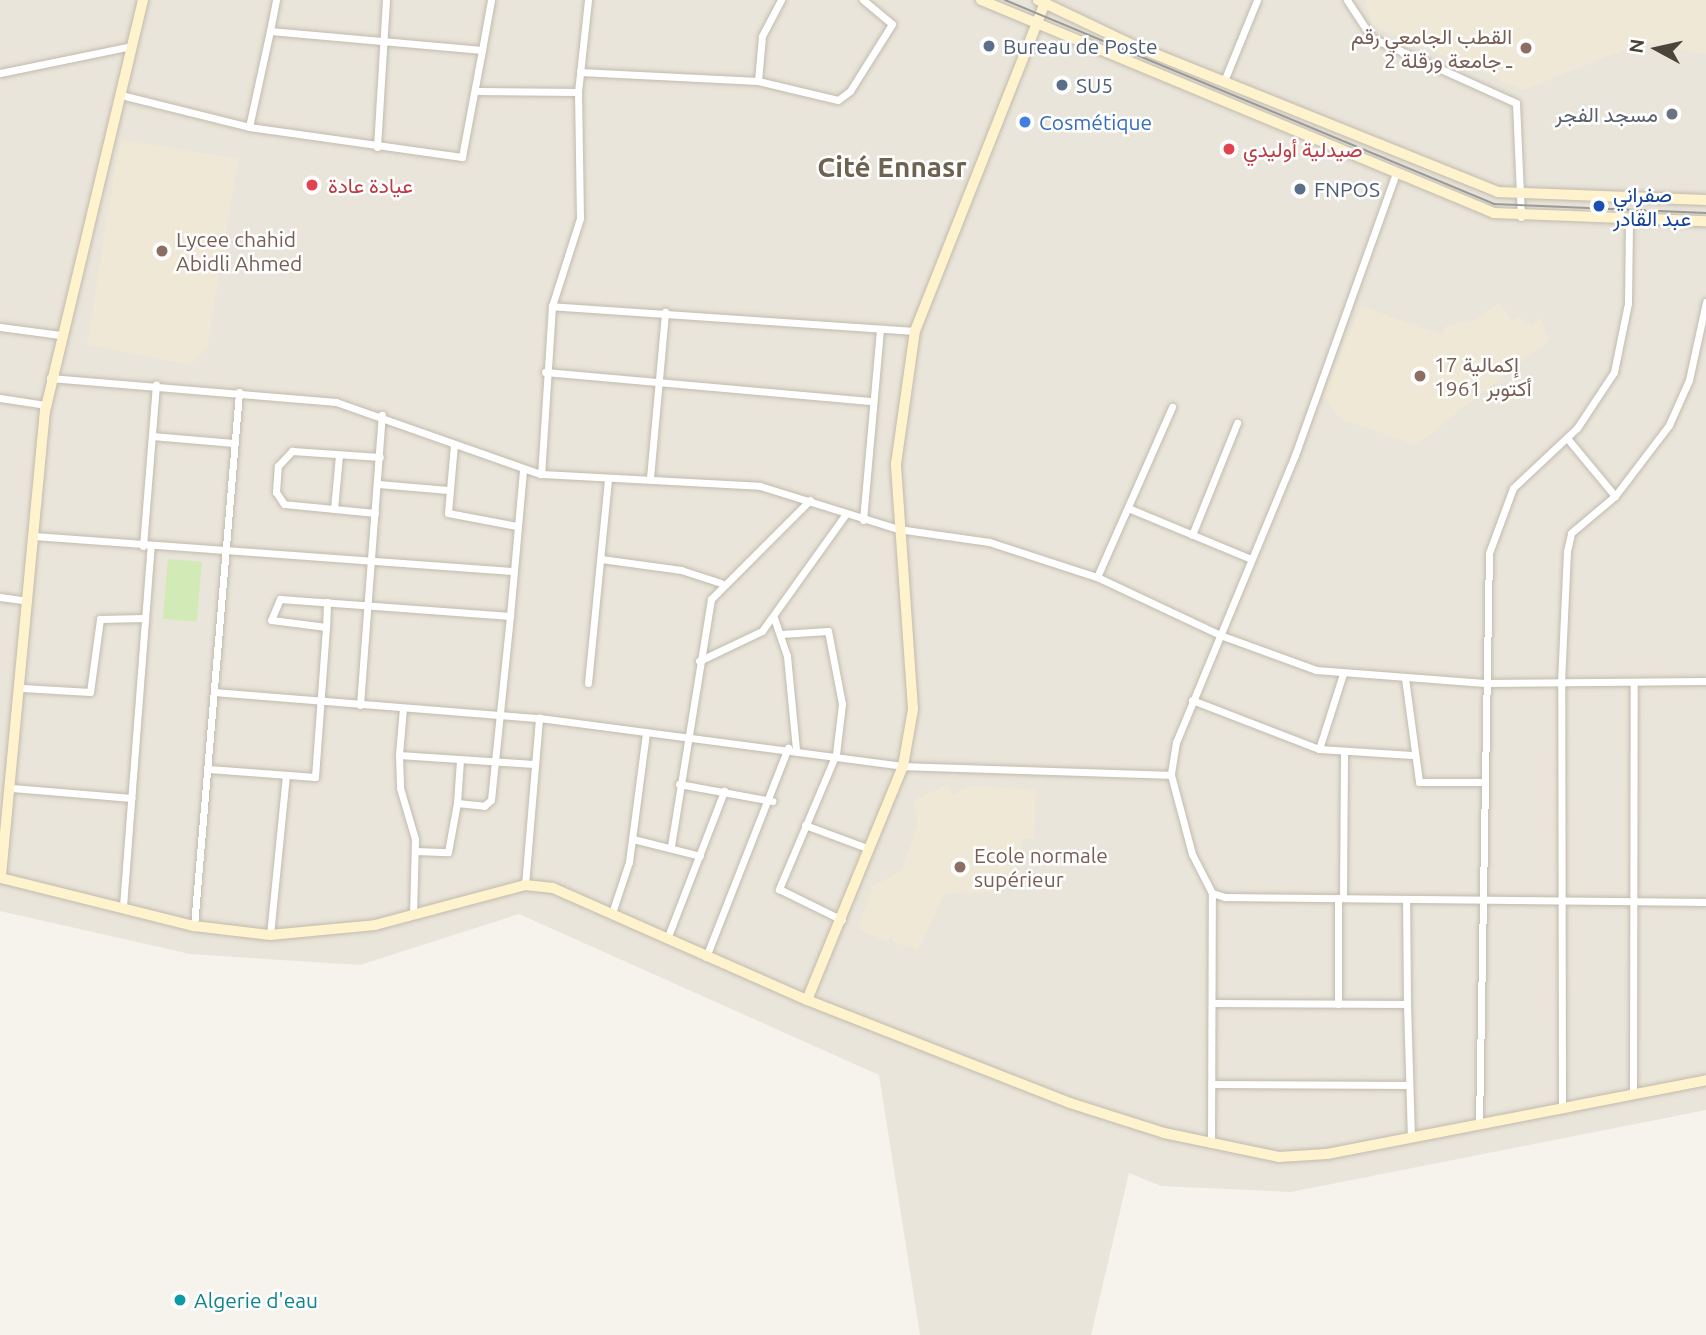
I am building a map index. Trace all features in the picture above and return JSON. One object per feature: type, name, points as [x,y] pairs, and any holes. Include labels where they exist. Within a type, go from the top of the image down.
[{"type":"street","points":[[143,0],[50,377],[22,688],[1,878],[123,906],[194,926],[270,935],[344,930],[525,885],[553,888],[807,1000],[1070,1103],[1211,1145],[1279,1157],[1479,1126],[1706,1080]]},
{"type":"street","points":[[249,127],[275,0]]},
{"type":"street","points":[[377,147],[386,0]]},
{"type":"street","points":[[121,94],[249,127],[377,147],[465,156],[491,0]]},
{"type":"street","points":[[541,474],[545,372],[552,306],[580,218],[578,92],[588,0]]},
{"type":"street","points":[[758,81],[762,36],[781,0]]},
{"type":"street","points":[[580,72],[758,81],[828,100],[845,97],[892,24],[863,0]]},
{"type":"street","points":[[981,0],[1396,173],[1521,217],[1706,221]]},
{"type":"street","points":[[1224,81],[1257,0]]},
{"type":"street","points":[[1347,0],[1372,38],[1516,103],[1521,217]]},
{"type":"street","points":[[807,1000],[903,766],[915,689],[898,528],[897,435],[915,331],[1036,25],[1043,1],[1224,81],[1521,195],[1706,200]]},
{"type":"street","points":[[270,32],[384,44],[482,50]]},
{"type":"street","points":[[0,73],[131,46]]},
{"type":"street","points":[[477,91],[578,92]]},
{"type":"street","points":[[1211,1145],[1216,1003],[1212,893],[1192,854],[1171,775],[1192,700],[1249,558],[1295,456],[1396,173]]},
{"type":"street","points":[[1479,1126],[1485,683],[1492,538],[1522,475],[1567,438],[1614,372],[1628,303],[1629,220]]},
{"type":"street","points":[[1562,1110],[1561,683],[1571,533],[1615,495],[1669,425],[1689,380],[1706,302]]},
{"type":"street","points":[[552,306],[915,331]]},
{"type":"street","points":[[650,478],[665,312]]},
{"type":"street","points":[[0,327],[60,335]]},
{"type":"street","points":[[863,520],[880,329]]},
{"type":"street","points":[[545,372],[873,401]]},
{"type":"street","points":[[50,377],[318,399],[383,415],[523,471],[541,474],[760,486],[810,500],[863,520],[989,542],[1097,577],[1220,635],[1298,666],[1343,674],[1485,683],[1706,681]]},
{"type":"street","points":[[123,906],[145,618],[156,385]]},
{"type":"street","points":[[194,926],[239,392]]},
{"type":"street","points":[[0,398],[46,405]]},
{"type":"street","points":[[1097,577],[1172,407]]},
{"type":"street","points":[[360,705],[383,415]]},
{"type":"street","points":[[1192,535],[1237,423]]},
{"type":"street","points":[[152,436],[234,443]]},
{"type":"street","points":[[1567,438],[1615,495]]},
{"type":"street","points":[[454,444],[447,508],[453,517],[517,526]]},
{"type":"street","points":[[375,513],[281,502],[278,466],[288,452],[380,457]]},
{"type":"street","points":[[334,509],[339,455]]},
{"type":"street","points":[[457,803],[488,804],[501,715],[523,471]]},
{"type":"street","points":[[588,683],[608,478]]},
{"type":"street","points":[[378,484],[449,490]]},
{"type":"street","points":[[670,846],[711,599],[721,583],[810,500]]},
{"type":"street","points":[[1128,508],[1249,558]]},
{"type":"street","points":[[699,661],[744,643],[774,618],[845,515]]},
{"type":"street","points":[[34,537],[512,571]]},
{"type":"street","points":[[601,559],[681,570],[721,583]]},
{"type":"street","points":[[0,597],[28,601]]},
{"type":"street","points":[[326,627],[271,619],[278,599],[510,616]]},
{"type":"street","points":[[209,769],[286,776],[317,773],[327,602]]},
{"type":"street","points":[[22,688],[90,692],[100,619],[145,618]]},
{"type":"street","points":[[706,957],[792,748],[781,635],[774,618]]},
{"type":"street","points":[[781,635],[815,628],[831,635],[842,704],[836,754],[779,889],[842,920]]},
{"type":"street","points":[[1318,749],[1343,674]]},
{"type":"street","points":[[1405,678],[1412,755],[1419,782],[1484,782]]},
{"type":"street","points":[[1633,1093],[1630,899],[1634,683]]},
{"type":"street","points":[[214,692],[539,719],[792,748],[903,766],[1171,775]]},
{"type":"street","points":[[1192,700],[1318,749],[1412,755]]},
{"type":"street","points":[[403,708],[400,755],[415,850],[413,915]]},
{"type":"street","points":[[525,885],[539,719]]},
{"type":"street","points":[[612,913],[633,839],[646,732]]},
{"type":"street","points":[[1339,1004],[1344,752]]},
{"type":"street","points":[[400,755],[534,764]]},
{"type":"street","points":[[415,850],[452,850],[460,760]]},
{"type":"street","points":[[270,935],[286,776]]},
{"type":"street","points":[[680,784],[772,801]]},
{"type":"street","points":[[12,788],[132,798]]},
{"type":"street","points":[[667,939],[724,792]]},
{"type":"street","points":[[805,825],[870,849]]},
{"type":"street","points":[[633,839],[670,846],[700,856]]},
{"type":"street","points":[[1212,893],[1341,898],[1563,897],[1706,902]]},
{"type":"street","points":[[1406,899],[1411,1138]]},
{"type":"street","points":[[1216,1003],[1407,1004]]},
{"type":"street","points":[[1213,1084],[1408,1085]]},
{"type":"shaded area","points":[[0,0],[1706,0],[1706,1110],[1291,1192],[1161,1186],[1129,1173],[1091,1335],[920,1335],[879,1075],[519,914],[360,965],[190,954],[0,911]]},
{"type":"shaded area","name":"القطب الجامعي رقم 2 ـ جامعة ورقلة","points":[[1365,0],[1706,0],[1706,54],[1644,42],[1523,90],[1372,25]]},
{"type":"shaded area","name":"Lycee chahid Abidli Ahmed","points":[[120,140],[238,159],[207,347],[189,365],[87,344]]},
{"type":"shaded area","name":"إكمالية 17 أكتوبر 1961","points":[[1499,303],[1512,320],[1518,316],[1531,326],[1541,318],[1549,340],[1416,445],[1339,418],[1323,394],[1361,306],[1442,335],[1445,327],[1473,320]]},
{"type":"shaded area","name":"Ecole normale supérieur","points":[[947,785],[953,795],[971,786],[1036,790],[1034,839],[1023,839],[1015,874],[1001,892],[945,893],[918,950],[892,941],[892,933],[887,942],[858,929],[872,887],[902,870],[918,824],[914,800]]},
{"type":"green space","points":[[168,559],[202,562],[197,622],[163,619]]},
{"type":"tram line","points":[[1005,0],[1494,204],[1706,213]]},
{"type":"place","name":"Bureau de Poste","points":[[989,46]]},
{"type":"place","name":"القطب الجامعي رقم 2 ـ جامعة ورقلة","points":[[1526,48]]},
{"type":"place","name":"SU5","points":[[1062,85]]},
{"type":"place","name":"مسجد الفجر","points":[[1672,114]]},
{"type":"place","name":"Cosmétique","points":[[1025,122]]},
{"type":"place","name":"صيدلية أوليدي","points":[[1229,149]]},
{"type":"place","name":"عيادة عادة","points":[[312,185]]},
{"type":"place","name":"FNPOS","points":[[1300,189]]},
{"type":"place","name":"صفراني عبد القادر","points":[[1599,206]]},
{"type":"place","name":"Lycee chahid Abidli Ahmed","points":[[162,251]]},
{"type":"place","name":"إكمالية 17 أكتوبر 1961","points":[[1420,376]]},
{"type":"place","name":"Ecole normale supérieur","points":[[960,867]]},
{"type":"place","name":"Algerie d'eau","points":[[180,1300]]},
{"type":"district","name":"Cité Ennasr","points":[[892,167]]}]
